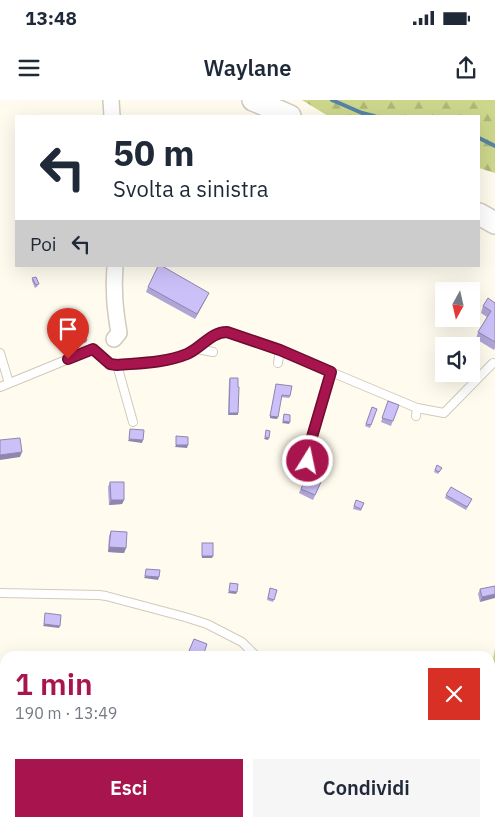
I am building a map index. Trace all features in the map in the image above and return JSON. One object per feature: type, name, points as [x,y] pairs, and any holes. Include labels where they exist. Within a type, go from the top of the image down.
[{"type":"main road","points":[[253,100],[288,115]]},
{"type":"main road","points":[[480,215],[495,223]]},
{"type":"street","points":[[111,100],[112,115]]},
{"type":"street","points":[[114,339],[119,333],[114,307],[115,267]]},
{"type":"lane","points":[[0,387],[93,349],[110,364],[169,360],[197,349],[215,334],[227,332],[280,350],[417,412],[444,414],[493,363]]},
{"type":"lane","points":[[197,349],[213,352]]},
{"type":"lane","points":[[278,363],[280,350]]},
{"type":"lane","points":[[0,354],[9,383]]},
{"type":"lane","points":[[117,365],[133,422]]},
{"type":"lane","points":[[323,471],[308,461],[307,454],[331,372]]},
{"type":"lane","points":[[0,593],[102,595],[207,624],[242,642],[251,651]]},
{"type":"green space","points":[[302,100],[495,100],[495,173],[480,168],[480,115],[326,115]]},
{"type":"building","points":[[158,267],[164,267],[209,293],[197,314],[148,287]]},
{"type":"building","points":[[36,277],[39,284],[36,285],[32,278]]},
{"type":"building","points":[[488,298],[495,303],[495,342],[478,332],[491,311],[483,306]]},
{"type":"building","points":[[81,326],[87,340],[73,346],[70,340],[76,337],[72,330]]},
{"type":"building","points":[[230,378],[238,378],[238,413],[229,413]]},
{"type":"building","points":[[276,384],[292,386],[290,396],[282,395],[278,417],[270,416]]},
{"type":"building","points":[[388,401],[399,405],[393,421],[382,418]]},
{"type":"building","points":[[372,407],[377,409],[371,425],[366,424]]},
{"type":"building","points":[[284,414],[290,415],[290,422],[283,421]]},
{"type":"building","points":[[130,429],[144,430],[143,440],[129,439]]},
{"type":"building","points":[[266,430],[270,431],[269,438],[265,437]]},
{"type":"building","points":[[176,436],[188,437],[188,445],[176,445]]},
{"type":"building","points":[[20,438],[22,452],[0,455],[0,440]]},
{"type":"building","points":[[437,465],[442,468],[439,472],[435,470]]},
{"type":"building","points":[[309,470],[320,475],[317,481],[321,482],[315,495],[301,489]]},
{"type":"building","points":[[110,482],[124,482],[124,500],[111,500]]},
{"type":"building","points":[[451,487],[472,499],[467,507],[446,495]]},
{"type":"building","points":[[356,500],[364,503],[361,509],[354,506]]},
{"type":"building","points":[[111,531],[127,532],[126,548],[109,547]]},
{"type":"building","points":[[202,543],[213,543],[213,556],[202,556]]},
{"type":"building","points":[[146,569],[160,570],[159,577],[145,576]]},
{"type":"building","points":[[230,583],[238,584],[237,592],[229,591]]},
{"type":"building","points":[[495,586],[495,594],[482,597],[480,589]]},
{"type":"building","points":[[270,588],[277,590],[274,600],[268,598]]},
{"type":"building","points":[[45,613],[61,615],[60,626],[44,624]]},
{"type":"building","points":[[194,639],[207,644],[205,651],[189,651]]},
{"type":"waterway","points":[[332,100],[370,115]]},
{"type":"waterway","points":[[480,138],[495,146]]},
{"type":"route","points":[[68,359],[93,349],[110,364],[169,360],[197,349],[215,334],[222,332],[280,350],[331,372],[307,454],[308,461]]}]
